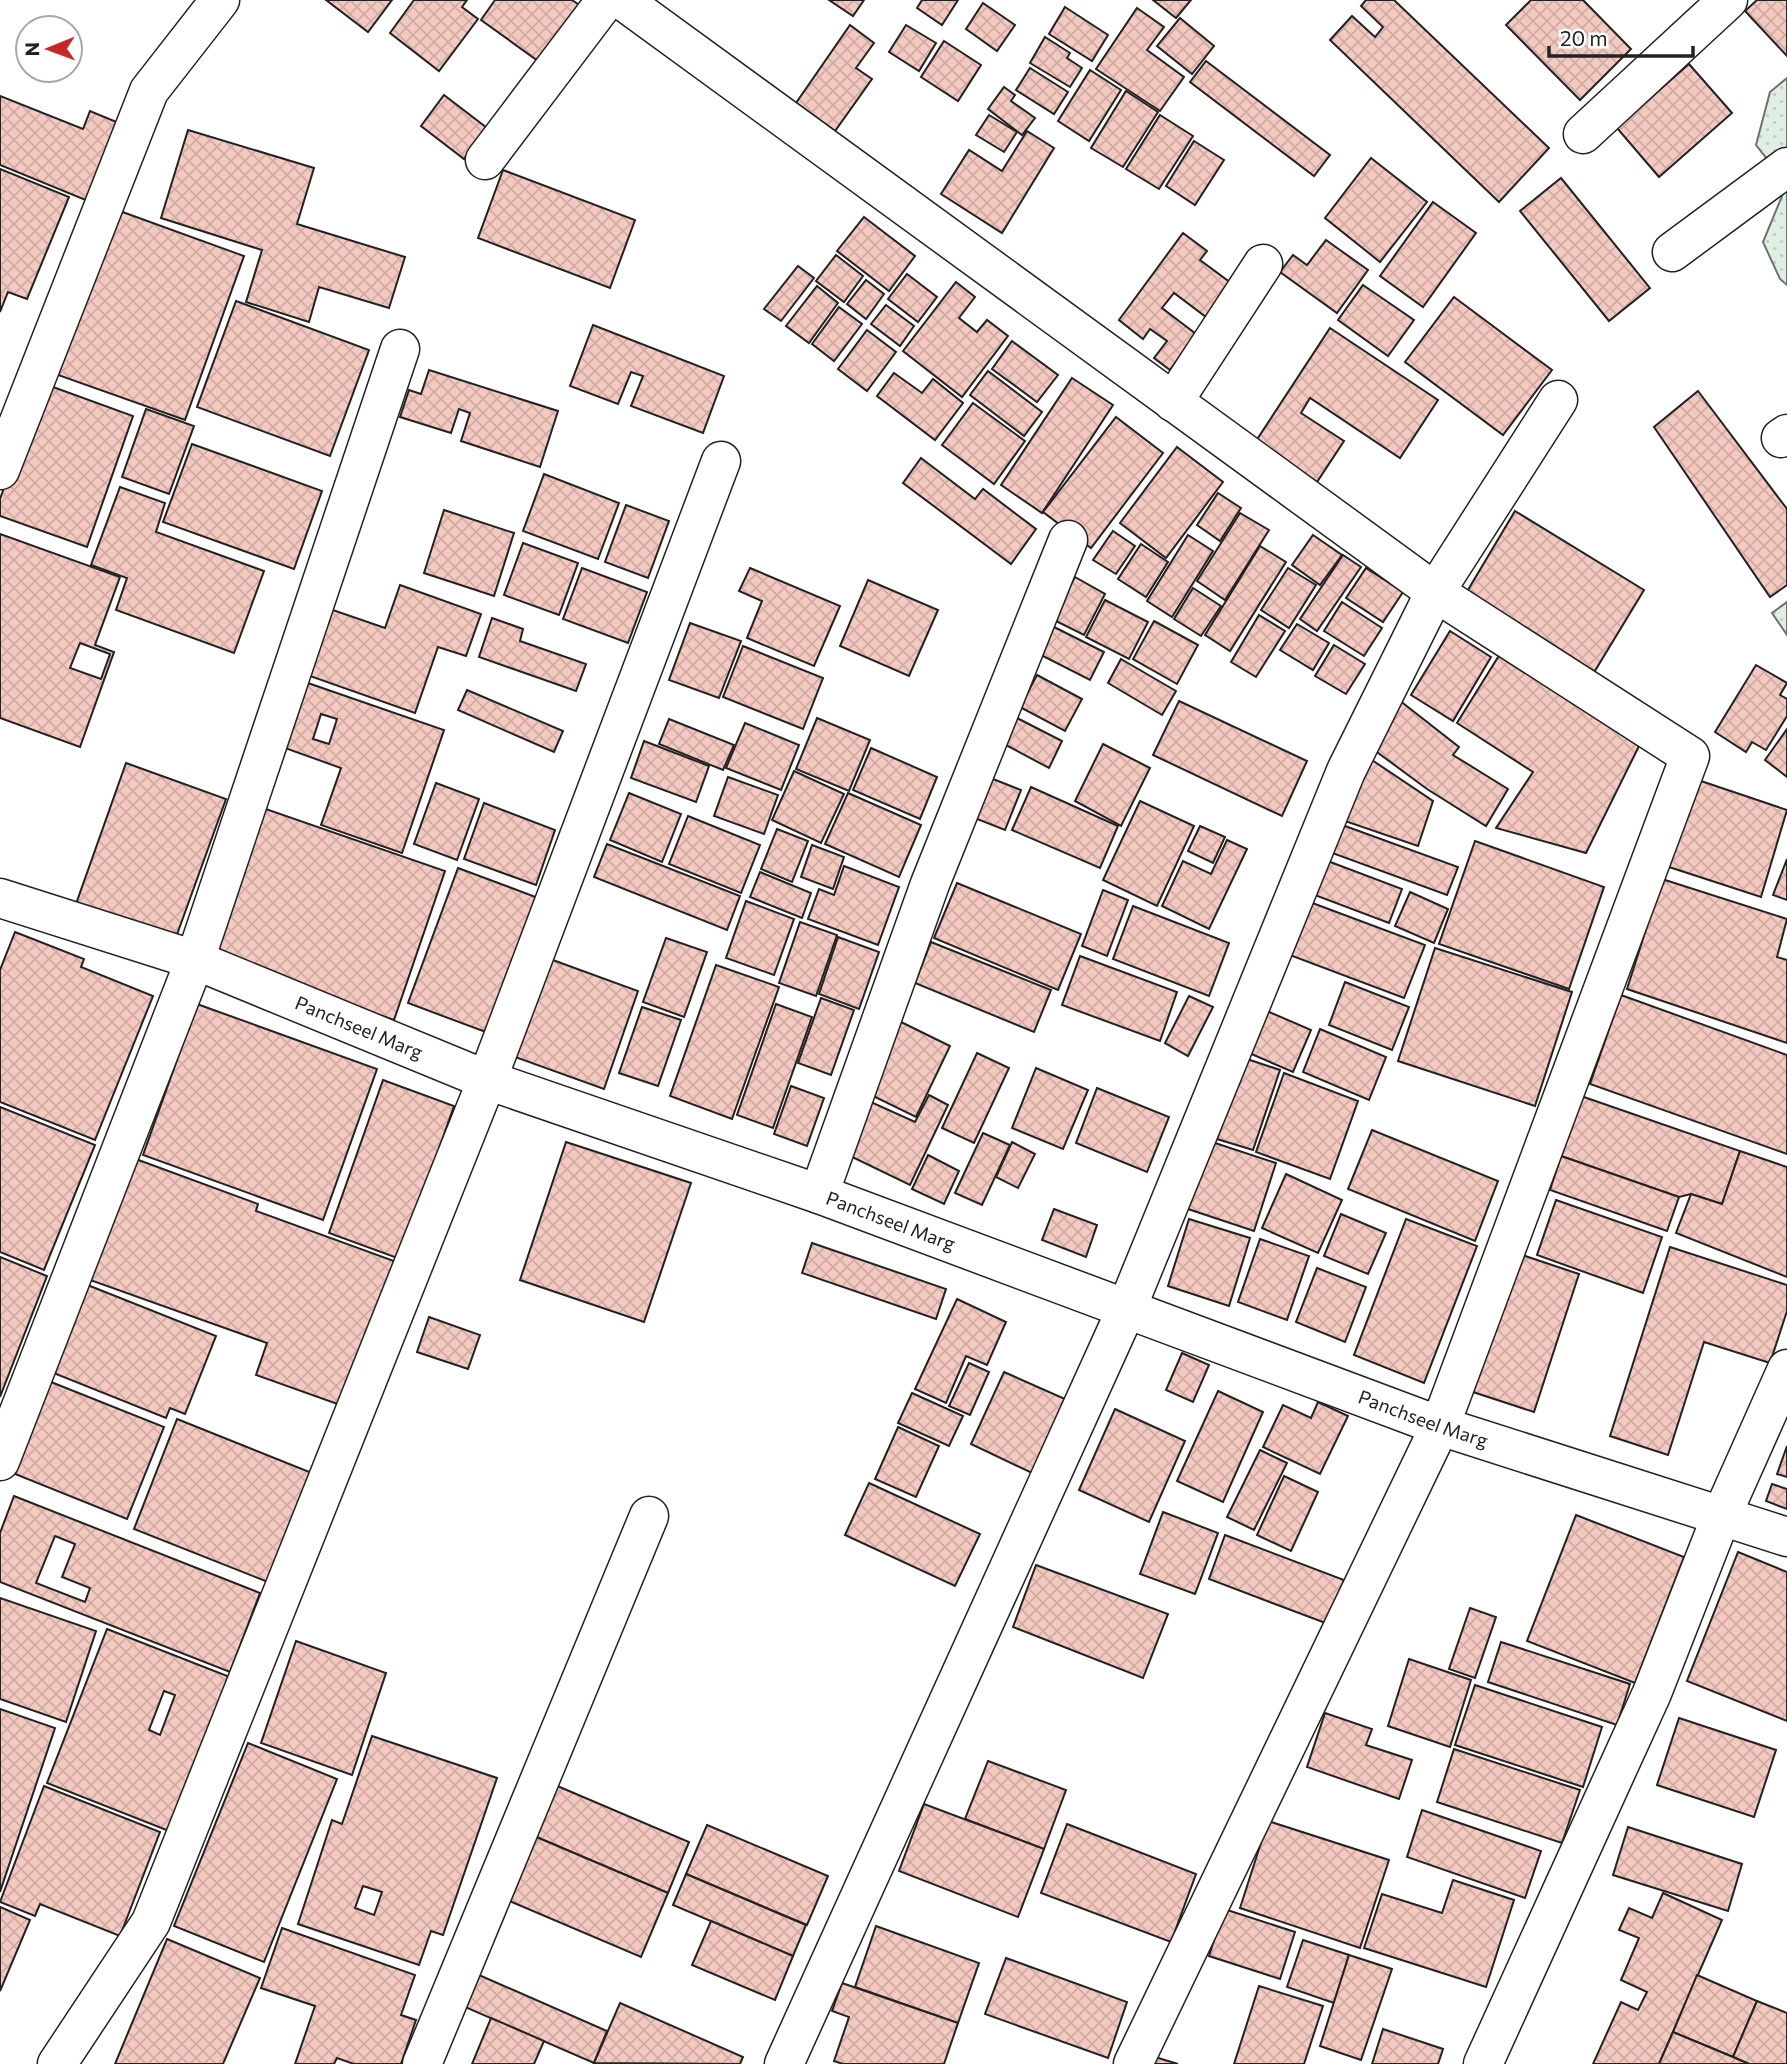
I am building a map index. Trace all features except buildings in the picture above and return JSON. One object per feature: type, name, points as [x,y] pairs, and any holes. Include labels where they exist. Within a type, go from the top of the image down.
[{"type":"street","points":[[0,470],[149,91],[220,0]]},
{"type":"street","points":[[485,160],[606,0]]},
{"type":"street","points":[[622,0],[1435,592],[1690,756],[1440,1426],[1133,2064]]},
{"type":"street","points":[[1583,134],[1728,0]]},
{"type":"street","points":[[1672,252],[1787,167]]},
{"type":"street","points":[[1173,402],[1262,264]]},
{"type":"street","points":[[0,1461],[195,960],[400,349]]},
{"type":"street","points":[[783,2064],[1126,1310],[1346,771],[1435,592],[1558,400]]},
{"type":"street","points":[[57,2064],[151,1922],[487,1080],[721,461]]},
{"type":"street","points":[[819,1194],[930,884],[1068,540]]},
{"type":"street","name":"Panchseel Marg","points":[[0,898],[195,960],[487,1080],[819,1194],[1440,1426],[1787,1537]]},
{"type":"street","points":[[1483,2064],[1652,1693],[1721,1517],[1787,1369]]},
{"type":"street","points":[[422,2064],[649,1516]]},
{"type":"green space","points":[[1787,78],[1787,184],[1756,145],[1770,92]]},
{"type":"green space","points":[[1787,184],[1787,285],[1780,279],[1763,242]]},
{"type":"green space","points":[[1787,602],[1787,635],[1772,613]]}]
